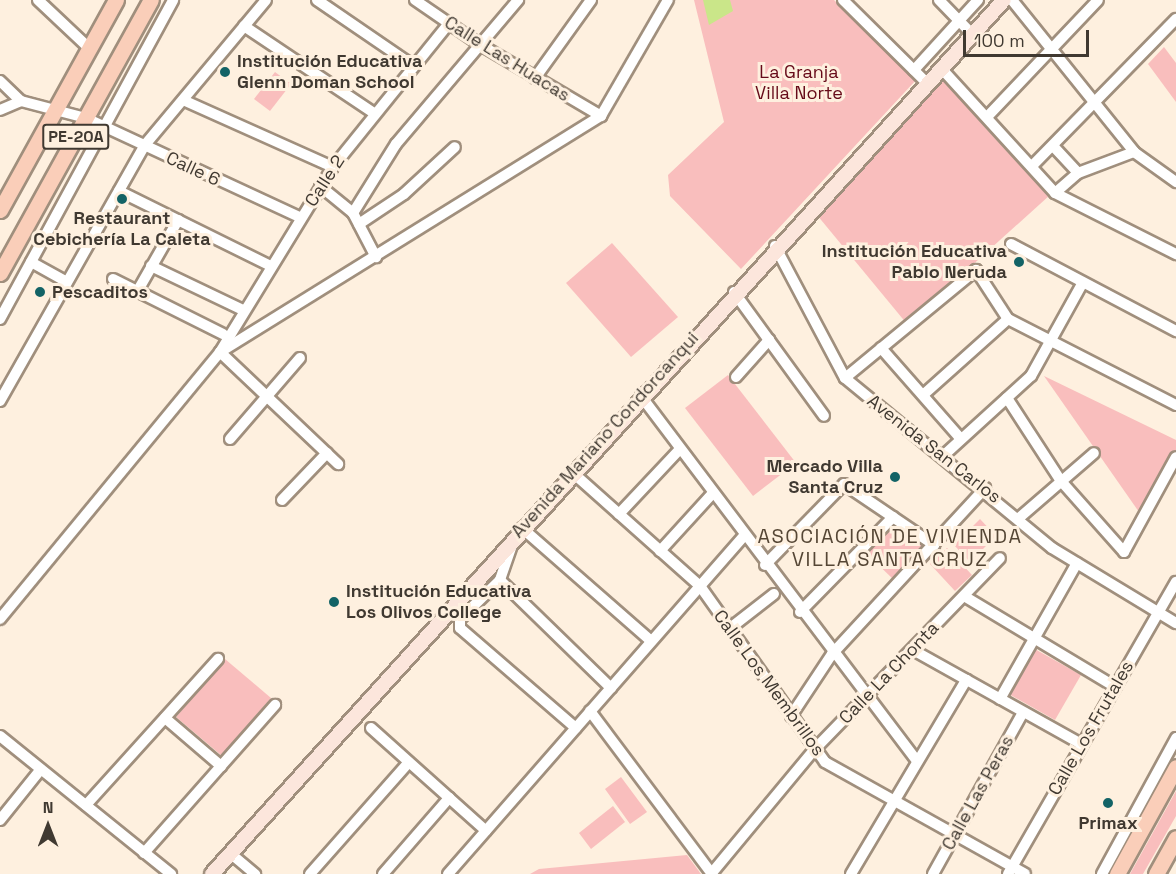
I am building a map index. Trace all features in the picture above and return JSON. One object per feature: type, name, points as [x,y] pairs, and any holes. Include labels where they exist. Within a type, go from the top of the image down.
[{"type":"main road","name":"PE-20A","points":[[0,210],[116,0]]},
{"type":"main road","name":"PE-20A","points":[[0,273],[151,0]]},
{"type":"main road","points":[[1117,874],[1176,767]]},
{"type":"main road","points":[[1156,874],[1176,838]]},
{"type":"street","points":[[38,0],[89,48]]},
{"type":"street","points":[[0,320],[173,0]]},
{"type":"street","points":[[0,401],[144,146],[266,0]]},
{"type":"street","points":[[317,0],[412,65]]},
{"type":"street","name":"Calle Las Huacas","points":[[415,0],[478,44],[601,116]]},
{"type":"street","points":[[353,213],[396,144],[478,44],[518,0]]},
{"type":"street","points":[[535,78],[591,0]]},
{"type":"street","points":[[0,619],[220,352],[601,116],[668,0]]},
{"type":"street","points":[[843,0],[927,83]]},
{"type":"street","points":[[939,0],[972,34]]},
{"type":"street","points":[[914,70],[978,0]]},
{"type":"street","name":"Avenida Mariano Condorcanqui","points":[[212,874],[775,246],[1004,0]]},
{"type":"street","points":[[1012,0],[1134,152],[1176,182]]},
{"type":"street","points":[[987,117],[1098,0]]},
{"type":"street","points":[[1032,166],[1054,147],[1176,19]]},
{"type":"street","name":"Calle 2","points":[[220,352],[243,310],[333,167],[412,65],[449,23]]},
{"type":"street","points":[[244,26],[374,113]]},
{"type":"street","points":[[941,68],[1055,193],[1176,254]]},
{"type":"street","points":[[0,81],[21,101],[0,110]]},
{"type":"street","points":[[183,99],[333,167]]},
{"type":"street","name":"Calle 6","points":[[21,101],[86,118],[106,126],[144,146],[301,218]]},
{"type":"street","points":[[359,224],[404,194],[455,147]]},
{"type":"street","points":[[1054,147],[1078,172]]},
{"type":"street","points":[[1055,193],[1078,172],[1134,152]]},
{"type":"street","points":[[320,186],[353,213],[376,257]]},
{"type":"street","points":[[119,191],[271,266]]},
{"type":"street","points":[[137,292],[178,220]]},
{"type":"street","points":[[1011,244],[1176,331]]},
{"type":"street","name":"Avenida San Carlos","points":[[775,246],[845,378],[1077,563],[1176,622]]},
{"type":"street","points":[[31,262],[68,282]]},
{"type":"street","points":[[151,266],[243,310]]},
{"type":"street","points":[[845,378],[975,270],[1008,319],[1176,405]]},
{"type":"street","points":[[113,279],[223,334]]},
{"type":"street","points":[[943,456],[960,438],[1031,376],[1083,282]]},
{"type":"street","points":[[734,292],[824,416]]},
{"type":"street","points":[[923,395],[1008,319]]},
{"type":"street","points":[[736,377],[769,340]]},
{"type":"street","points":[[881,348],[960,438]]},
{"type":"street","points":[[220,352],[338,464]]},
{"type":"street","points":[[230,439],[300,358]]},
{"type":"street","points":[[640,396],[832,654],[916,760]]},
{"type":"street","points":[[1007,398],[1061,481],[1124,552],[1172,475],[1176,458]]},
{"type":"street","points":[[619,514],[680,449]]},
{"type":"street","points":[[282,500],[327,453]]},
{"type":"street","points":[[1019,518],[1094,453]]},
{"type":"street","name":"Calle Los Membrillos","points":[[572,472],[700,586],[814,750],[892,800],[955,834],[1010,870],[1025,874]]},
{"type":"street","points":[[765,564],[844,484],[934,545]]},
{"type":"street","points":[[790,716],[832,654],[985,488]]},
{"type":"street","points":[[660,551],[713,493]]},
{"type":"street","points":[[801,612],[893,517]]},
{"type":"street","points":[[576,728],[460,628],[460,619],[500,580],[519,531],[651,641]]},
{"type":"street","points":[[448,874],[744,536]]},
{"type":"street","name":"Calle La Chonta","points":[[712,874],[814,750],[1000,558]]},
{"type":"street","points":[[1000,699],[1077,563]]},
{"type":"street","points":[[500,580],[611,688]]},
{"type":"street","name":"Calle Los Frutales","points":[[1010,870],[1176,582]]},
{"type":"street","points":[[729,629],[774,594]]},
{"type":"street","points":[[964,596],[1114,686]]},
{"type":"street","points":[[913,650],[1081,744]]},
{"type":"street","points":[[86,806],[218,658]]},
{"type":"street","points":[[851,874],[892,800],[966,680]]},
{"type":"street","points":[[144,853],[275,705]]},
{"type":"street","points":[[590,711],[712,874]]},
{"type":"street","name":"Calle Las Peras","points":[[933,874],[1023,712]]},
{"type":"street","points":[[165,718],[221,766]]},
{"type":"street","points":[[371,728],[486,831]]},
{"type":"street","points":[[0,736],[171,874]]},
{"type":"street","points":[[1102,874],[1176,738]]},
{"type":"street","points":[[310,874],[409,762]]},
{"type":"street","points":[[0,820],[41,769]]},
{"type":"street","points":[[383,874],[449,798]]},
{"type":"street","points":[[230,854],[255,874]]},
{"type":"green space","name":"La Granja Villa Norte","points":[[694,0],[834,0],[916,80],[741,269],[670,196],[668,175],[724,122]]},
{"type":"green space","points":[[1164,47],[1176,63],[1176,102],[1148,64]]},
{"type":"green space","points":[[275,72],[291,84],[270,111],[254,99]]},
{"type":"green space","points":[[943,79],[1050,195],[907,324],[817,215]]},
{"type":"green space","points":[[612,243],[678,317],[631,357],[566,283]]},
{"type":"green space","points":[[728,375],[796,463],[753,496],[685,408]]},
{"type":"green space","points":[[1044,376],[1176,440],[1176,450],[1139,512]]},
{"type":"green space","points":[[980,519],[996,536],[970,562],[954,545]]},
{"type":"green space","points":[[892,522],[927,546],[895,581],[864,551]]},
{"type":"green space","points":[[947,548],[972,575],[955,591],[930,564]]},
{"type":"green space","points":[[1033,648],[1081,675],[1055,720],[1007,693]]},
{"type":"green space","points":[[225,659],[271,698],[222,756],[176,717]]},
{"type":"green space","points":[[621,777],[647,812],[630,824],[605,789]]},
{"type":"green space","points":[[1176,791],[1176,816],[1143,874],[1130,874]]},
{"type":"green space","points":[[613,806],[625,822],[591,849],[579,833]]},
{"type":"green space","points":[[687,855],[701,874],[530,874],[539,869]]},
{"type":"shaded area","points":[[703,0],[730,0],[733,11],[709,25]]},
{"type":"place","name":"Institución Educativa Glenn Doman School","points":[[225,72]]},
{"type":"place","name":"Restaurant Cebichería La Caleta","points":[[122,199]]},
{"type":"place","name":"Institución Educativa Pablo Neruda","points":[[1019,262]]},
{"type":"place","name":"Pescaditos","points":[[40,292]]},
{"type":"place","name":"Mercado Villa Santa Cruz","points":[[895,477]]},
{"type":"place","name":"Institución Educativa Los Olivos College","points":[[334,602]]},
{"type":"place","name":"Primax","points":[[1108,803]]},
{"type":"district","name":"ASOCIACIÓN DE VIVIENDA VILLA SANTA CRUZ","points":[[890,548]]}]
